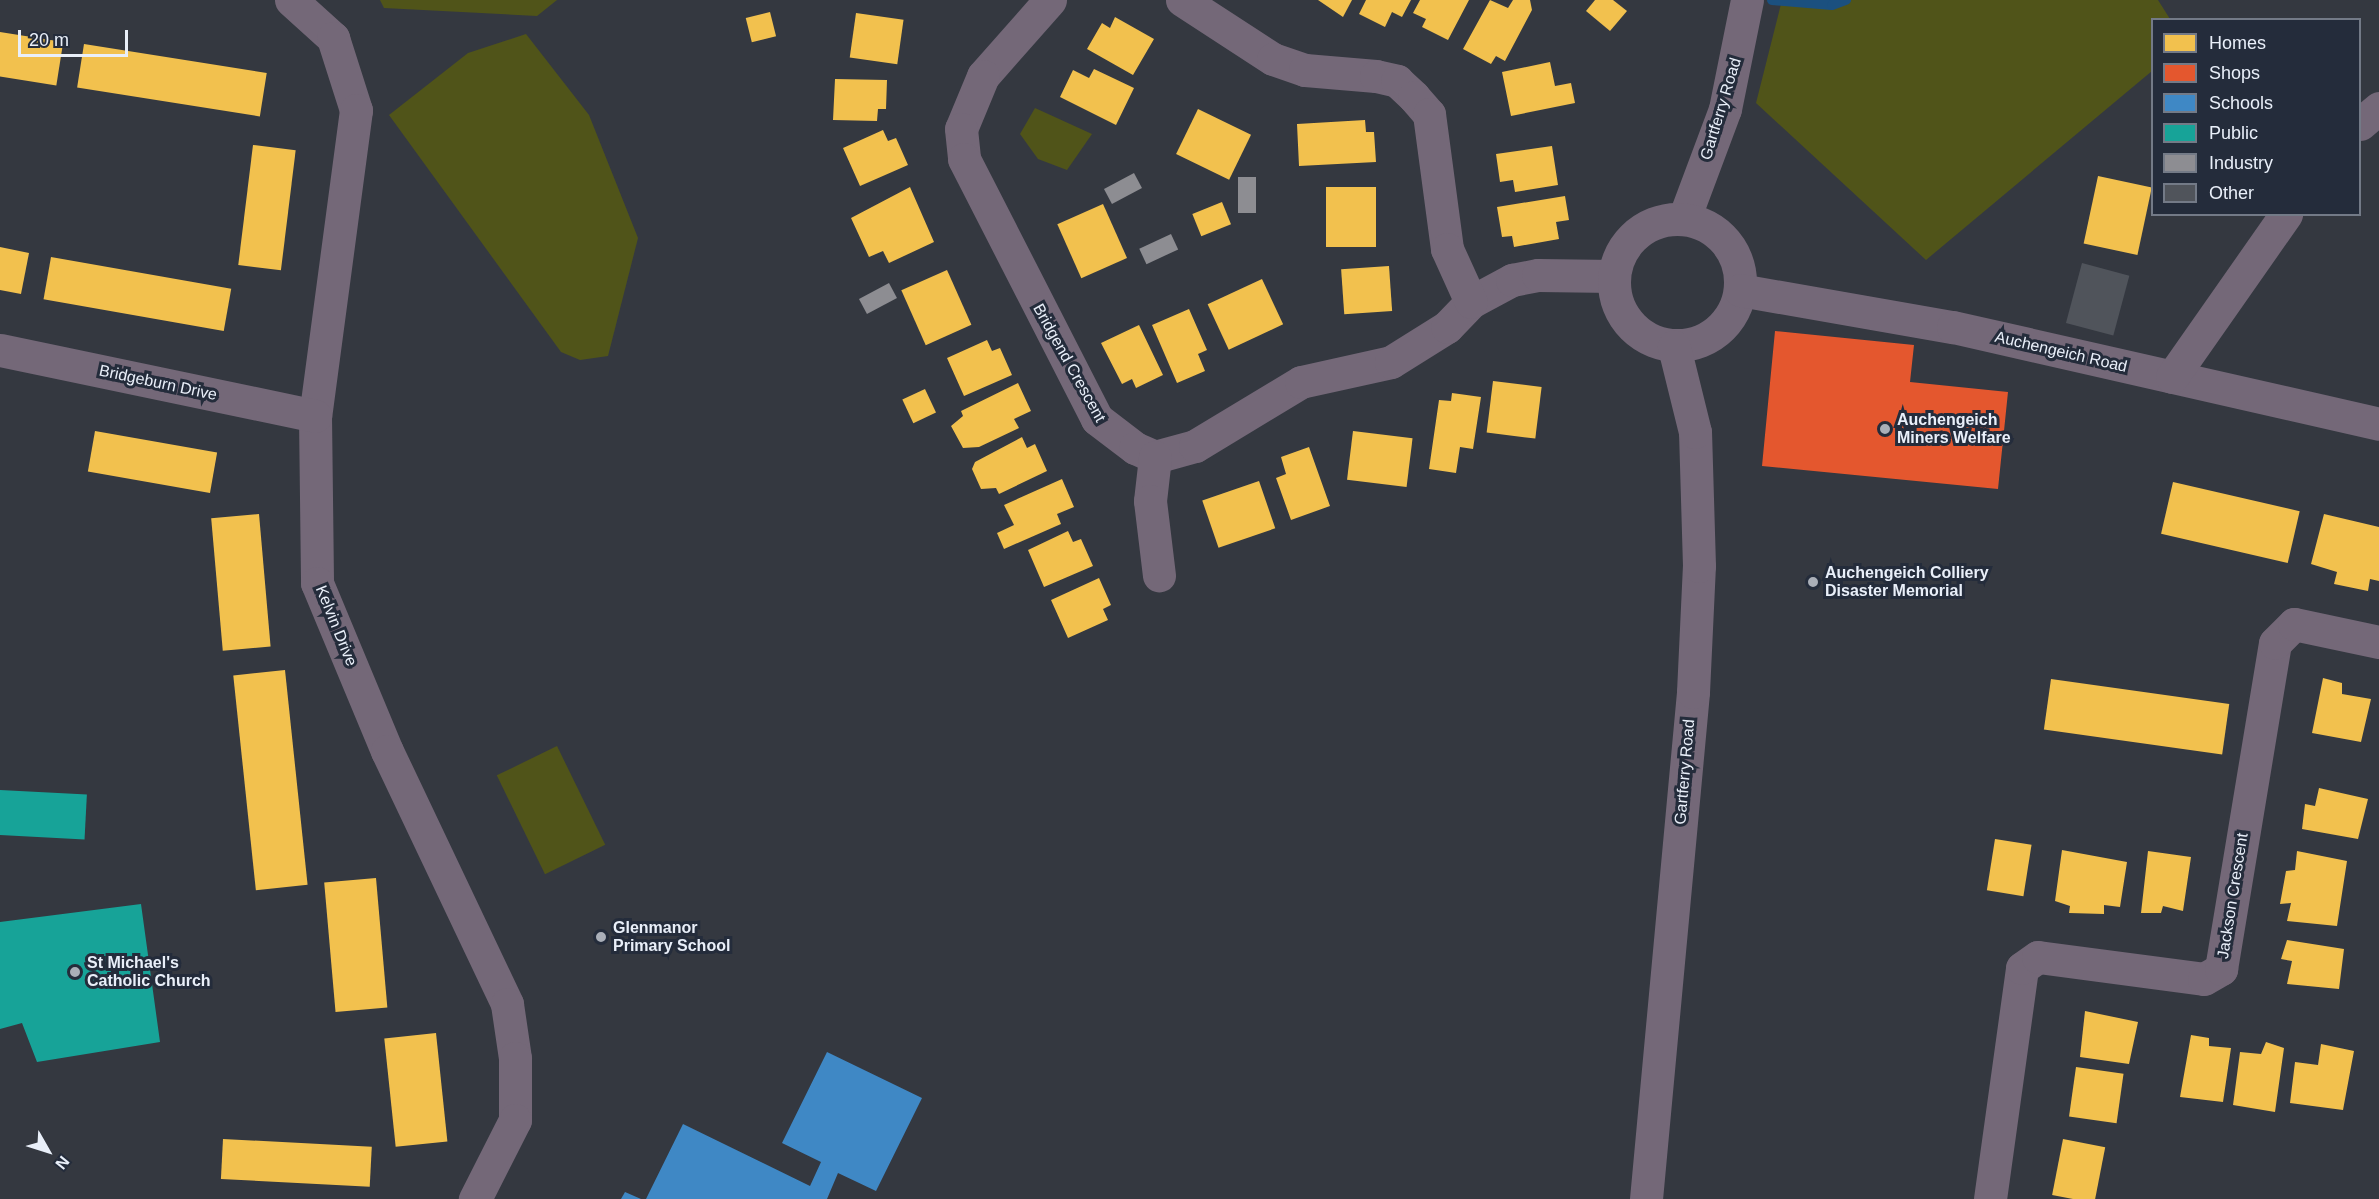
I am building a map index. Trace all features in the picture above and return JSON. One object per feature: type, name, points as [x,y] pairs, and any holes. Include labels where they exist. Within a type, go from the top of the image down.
[{"type":"street","name":"Kelvin Drive","points":[[291,0],[333,38],[356,110],[315,416],[317,583],[387,751],[507,1004],[515,1058],[515,1120],[475,1199]]},
{"type":"street","name":"Bridgend Crescent","points":[[1050,0],[975,91],[961,129],[964,159],[1096,419],[1112,434],[1155,457]]},
{"type":"street","points":[[1182,0],[1273,59],[1305,70],[1387,78],[1414,97],[1429,114],[1447,249],[1471,302]]},
{"type":"street","name":"Gartferry Road","points":[[1685,216],[1725,109],[1743,38],[1747,0]]},
{"type":"street","points":[[2361,123],[2379,108]]},
{"type":"street","points":[[1685,216],[1710,226],[1726,241],[1738,266],[1740,290],[1734,311],[1720,327],[1699,343],[1674,347],[1630,324],[1612,296],[1613,276],[1621,250],[1640,231],[1685,216]]},
{"type":"street","points":[[2172,377],[2285,216]]},
{"type":"street","points":[[1159,575],[1150,501],[1155,457],[1195,446],[1301,382],[1391,362],[1447,327],[1471,302],[1512,280],[1538,275],[1613,276]]},
{"type":"street","name":"Auchengeich Road","points":[[1740,290],[1953,327],[2379,424]]},
{"type":"street","name":"Gartferry Road","points":[[1646,1199],[1693,692],[1699,566],[1695,432],[1674,347]]},
{"type":"street","name":"Bridgeburn Drive","points":[[0,350],[315,416]]},
{"type":"street","name":"Jackson Crescent","points":[[1990,1199],[2022,968],[2038,957],[2204,980],[2221,969],[2275,642],[2294,624],[2379,642]]},
{"type":"green space","points":[[380,0],[557,0],[537,16],[384,8]]},
{"type":"green space","points":[[1782,0],[2158,0],[2169,18],[2151,18],[2151,72],[1926,260],[1756,103]]},
{"type":"green space","points":[[526,34],[589,115],[638,238],[608,356],[580,360],[561,352],[389,115],[468,53]]},
{"type":"green space","points":[[1035,108],[1092,134],[1067,170],[1038,159],[1020,134]]},
{"type":"green space","points":[[557,746],[605,845],[545,874],[497,775]]},
{"type":"building: Homes","points":[[1318,0],[1352,0],[1343,17]]},
{"type":"building: Homes","points":[[1366,0],[1411,0],[1402,17],[1392,12],[1385,27],[1359,14]]},
{"type":"building: Homes","points":[[1420,0],[1469,0],[1448,40],[1422,27],[1426,19],[1413,13]]},
{"type":"building: Homes","points":[[1490,0],[1508,8],[1513,0],[1530,0],[1532,10],[1505,61],[1496,56],[1491,64],[1463,49]]},
{"type":"building: Homes","points":[[1595,0],[1613,0],[1627,11],[1610,31],[1586,11]]},
{"type":"building: Homes","points":[[770,12],[776,36],[752,42],[746,18]]},
{"type":"building: Homes","points":[[856,13],[904,20],[897,64],[850,58]]},
{"type":"building: Homes","points":[[1115,17],[1154,39],[1133,75],[1087,49],[1102,23],[1110,28]]},
{"type":"building: Homes","points":[[0,32],[63,42],[56,85],[0,77]]},
{"type":"building: Homes","points":[[84,44],[267,73],[260,116],[77,87]]},
{"type":"building: Homes","points":[[1550,62],[1555,86],[1571,83],[1575,103],[1511,116],[1502,72]]},
{"type":"building: Homes","points":[[1094,69],[1134,88],[1116,125],[1060,97],[1073,70],[1089,78]]},
{"type":"building: Homes","points":[[835,79],[887,80],[886,109],[878,109],[877,121],[833,120]]},
{"type":"building: Homes","points":[[1198,109],[1251,135],[1229,180],[1176,154]]},
{"type":"building: Homes","points":[[1365,120],[1366,132],[1374,132],[1376,162],[1299,166],[1297,124]]},
{"type":"building: Homes","points":[[883,130],[888,141],[896,138],[908,165],[860,186],[843,148]]},
{"type":"building: Homes","points":[[253,145],[296,150],[281,270],[238,265]]},
{"type":"building: Homes","points":[[1552,146],[1558,185],[1515,192],[1513,180],[1500,182],[1496,154]]},
{"type":"building: Homes","points":[[2098,176],[2151,187],[2137,255],[2084,243]]},
{"type":"building: Homes","points":[[910,187],[934,242],[889,263],[883,251],[869,257],[851,218]]},
{"type":"building: Homes","points":[[1326,187],[1376,187],[1376,247],[1326,247]]},
{"type":"building: Homes","points":[[1565,196],[1569,220],[1556,222],[1559,239],[1514,247],[1512,236],[1502,237],[1497,207]]},
{"type":"building: Homes","points":[[1222,202],[1231,224],[1201,236],[1192,214]]},
{"type":"building: Homes","points":[[1103,204],[1127,258],[1081,278],[1057,224]]},
{"type":"building: Homes","points":[[0,247],[29,253],[21,294],[0,290]]},
{"type":"building: Homes","points":[[51,257],[231,289],[224,331],[44,299]]},
{"type":"building: Homes","points":[[1389,266],[1392,311],[1344,314],[1341,269]]},
{"type":"building: Homes","points":[[947,270],[971,325],[926,345],[901,290]]},
{"type":"building: Homes","points":[[1262,279],[1283,324],[1229,350],[1208,304]]},
{"type":"building: Homes","points":[[1189,309],[1207,350],[1198,354],[1205,371],[1177,383],[1152,325]]},
{"type":"building: Homes","points":[[1139,325],[1163,375],[1136,388],[1132,379],[1122,384],[1101,343]]},
{"type":"building: Homes","points":[[987,340],[992,351],[1000,348],[1012,375],[964,396],[947,358]]},
{"type":"building: Homes","points":[[1493,381],[1542,387],[1535,439],[1487,433]]},
{"type":"building: Homes","points":[[1018,383],[1031,411],[1014,419],[1019,428],[979,447],[963,448],[951,426],[963,416],[961,411]]},
{"type":"building: Homes","points":[[925,389],[936,413],[913,423],[902,400]]},
{"type":"building: Homes","points":[[1452,393],[1481,397],[1473,449],[1460,447],[1456,473],[1429,469],[1439,400],[1451,401]]},
{"type":"building: Homes","points":[[95,431],[217,453],[210,493],[88,471]]},
{"type":"building: Homes","points":[[1353,431],[1413,438],[1407,487],[1347,480]]},
{"type":"building: Homes","points":[[1022,437],[1027,448],[1035,444],[1047,471],[999,494],[996,488],[981,489],[972,469],[975,462]]},
{"type":"building: Homes","points":[[1309,447],[1330,506],[1291,520],[1276,478],[1286,474],[1281,457]]},
{"type":"building: Homes","points":[[1062,479],[1074,507],[1057,514],[1061,524],[1004,549],[997,533],[1014,525],[1004,505]]},
{"type":"building: Homes","points":[[1259,481],[1275,528],[1219,548],[1202,501]]},
{"type":"building: Homes","points":[[2173,482],[2300,511],[2288,563],[2161,534]]},
{"type":"building: Homes","points":[[259,514],[271,646],[223,651],[211,518]]},
{"type":"building: Homes","points":[[2324,514],[2379,527],[2379,581],[2370,579],[2368,591],[2334,584],[2337,572],[2311,564]]},
{"type":"building: Homes","points":[[1068,531],[1073,542],[1081,539],[1093,566],[1044,587],[1028,550]]},
{"type":"building: Homes","points":[[1099,578],[1111,605],[1103,609],[1108,620],[1068,638],[1051,600]]},
{"type":"building: Homes","points":[[285,670],[308,885],[256,890],[233,675]]},
{"type":"building: Homes","points":[[2323,678],[2342,683],[2342,694],[2371,699],[2361,742],[2312,733]]},
{"type":"building: Homes","points":[[2051,679],[2229,704],[2222,755],[2044,730]]},
{"type":"building: Homes","points":[[2319,788],[2368,799],[2358,839],[2302,829],[2305,804],[2315,806]]},
{"type":"building: Homes","points":[[1995,839],[2032,845],[2023,896],[1987,890]]},
{"type":"building: Homes","points":[[2062,850],[2127,862],[2120,907],[2104,905],[2104,914],[2069,913],[2070,906],[2055,901]]},
{"type":"building: Homes","points":[[2148,851],[2191,857],[2183,911],[2163,906],[2161,913],[2141,913]]},
{"type":"building: Homes","points":[[2297,851],[2347,861],[2337,926],[2287,921],[2291,903],[2280,904],[2286,871],[2295,870]]},
{"type":"building: Homes","points":[[376,878],[387,1008],[336,1012],[324,883]]},
{"type":"building: Homes","points":[[2287,940],[2344,949],[2339,989],[2287,984],[2292,961],[2281,959]]},
{"type":"building: Homes","points":[[2085,1011],[2138,1022],[2129,1064],[2080,1057]]},
{"type":"building: Homes","points":[[436,1033],[447,1141],[396,1147],[384,1038]]},
{"type":"building: Homes","points":[[2191,1035],[2209,1038],[2209,1046],[2231,1048],[2223,1102],[2180,1097]]},
{"type":"building: Homes","points":[[2266,1042],[2284,1048],[2275,1112],[2233,1105],[2240,1052],[2261,1054]]},
{"type":"building: Homes","points":[[2321,1044],[2354,1051],[2343,1110],[2290,1103],[2295,1062],[2318,1065]]},
{"type":"building: Homes","points":[[2076,1067],[2124,1074],[2117,1123],[2069,1117]]},
{"type":"building: Homes","points":[[223,1139],[372,1147],[370,1187],[221,1179]]},
{"type":"building: Homes","points":[[2063,1139],[2105,1147],[2095,1199],[2073,1199],[2052,1195]]},
{"type":"building: Shops","name":"Auchengeich Miners Welfare","points":[[1775,331],[1914,345],[1910,382],[2008,392],[1998,489],[1762,466]]},
{"type":"building: Schools","points":[[827,1052],[922,1098],[876,1191],[838,1173],[827,1199],[646,1199],[683,1124],[810,1186],[821,1162],[782,1143]]},
{"type":"building: Schools","points":[[625,1192],[641,1199],[621,1199]]},
{"type":"building: Public","points":[[0,790],[87,795],[85,839],[0,835]]},
{"type":"building: Public","name":"St Michael's Catholic Church","points":[[141,904],[160,1042],[37,1062],[22,1023],[0,1029],[0,922]]},
{"type":"building: Industry","points":[[1134,173],[1142,188],[1112,204],[1104,189]]},
{"type":"building: Industry","points":[[1238,177],[1256,177],[1256,213],[1238,213]]},
{"type":"building: Industry","points":[[1171,234],[1178,249],[1146,264],[1139,249]]},
{"type":"building: Industry","points":[[889,283],[897,298],[867,314],[859,299]]},
{"type":"building: Other","points":[[2082,263],[2129,276],[2113,336],[2066,323]]},
{"type":"waterway","points":[[1772,0],[1832,5],[1846,0]]},
{"type":"place","name":"Auchengeich Miners Welfare","points":[[1885,429]]},
{"type":"place","name":"Auchengeich Colliery Disaster Memorial","points":[[1813,582]]},
{"type":"place","name":"Glenmanor Primary School","points":[[601,937]]},
{"type":"place","name":"St Michael's Catholic Church","points":[[75,972]]}]
